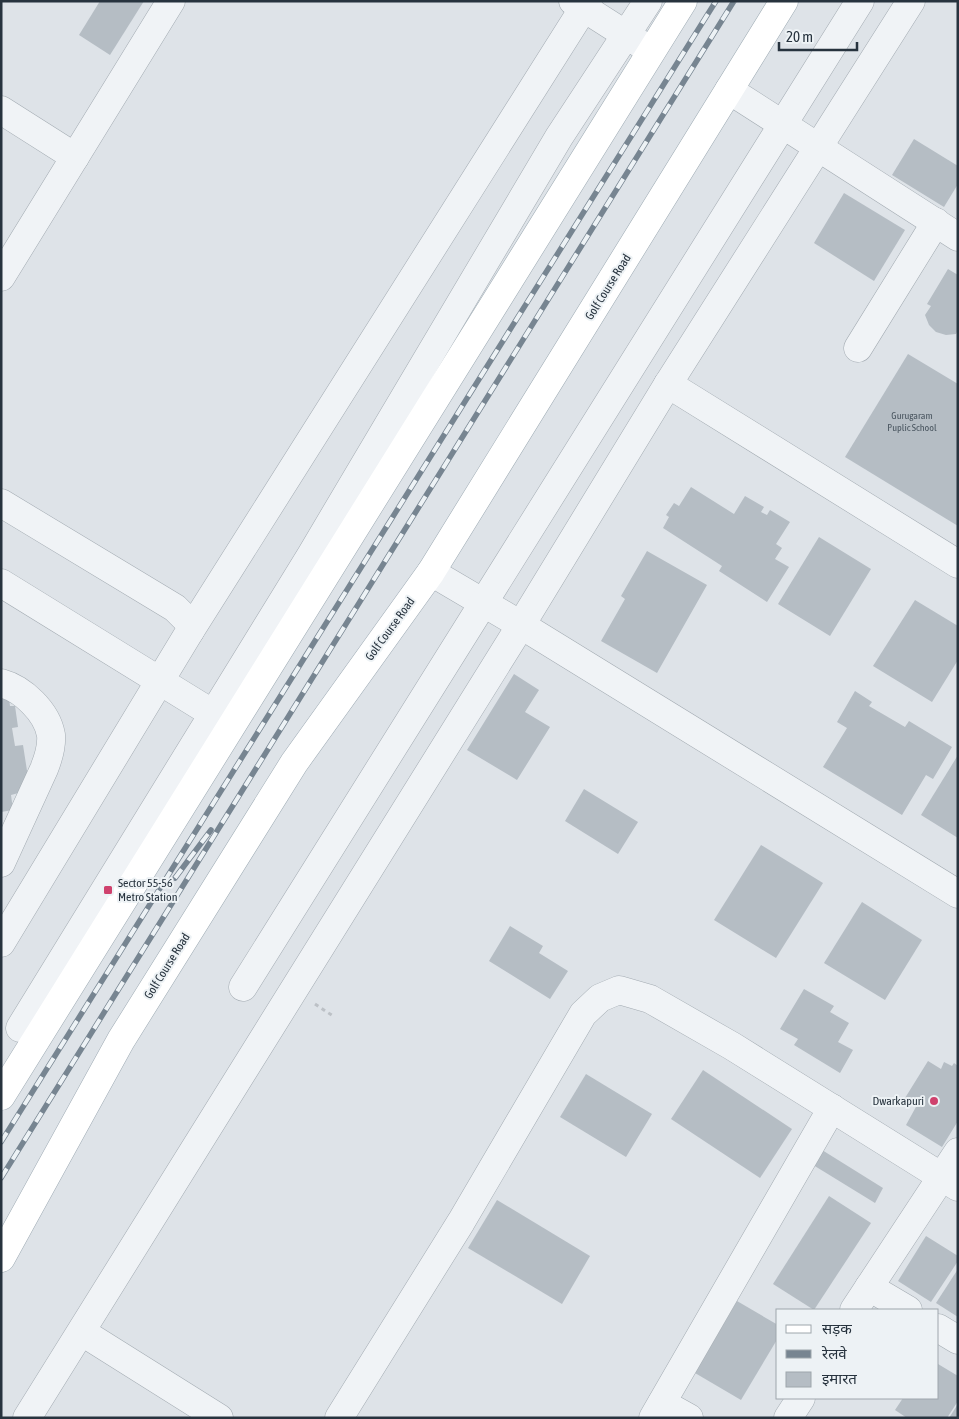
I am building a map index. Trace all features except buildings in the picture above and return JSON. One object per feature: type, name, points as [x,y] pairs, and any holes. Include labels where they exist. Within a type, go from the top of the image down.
[{"type":"main road","points":[[1,1096],[223,719],[652,52],[682,1]]},
{"type":"main road","name":"Golf Course Road","points":[[1,1258],[120,1040],[294,763],[431,572],[784,1]]},
{"type":"street","points":[[1,277],[171,1]]},
{"type":"street","points":[[20,1028],[223,719],[312,555],[559,137],[648,1]]},
{"type":"street","points":[[243,987],[860,1]]},
{"type":"street","points":[[27,1418],[521,625],[668,384],[911,1]]},
{"type":"street","points":[[3,935],[190,631],[582,4],[652,52]]},
{"type":"street","points":[[729,90],[958,237]]},
{"type":"street","points":[[1,110],[75,157]]},
{"type":"street","points":[[858,348],[936,222]]},
{"type":"street","points":[[668,384],[958,564]]},
{"type":"street","points":[[1,503],[175,608],[188,621],[190,631]]},
{"type":"street","points":[[431,572],[521,625],[958,894]]},
{"type":"street","points":[[1,583],[223,719]]},
{"type":"street","points":[[1,683],[11,686],[36,704],[51,734],[49,754],[44,769],[1,863]]},
{"type":"street","points":[[339,1418],[461,1222],[583,1014],[600,998],[620,990],[650,1000],[781,1077],[950,1182]]},
{"type":"street","points":[[689,1418],[658,1410],[832,1108]]},
{"type":"street","points":[[855,1309],[869,1287],[950,1182],[958,1152]]},
{"type":"street","points":[[869,1287],[906,1309]]},
{"type":"street","points":[[939,1329],[958,1340]]},
{"type":"street","points":[[82,1332],[220,1418]]},
{"type":"street","points":[[788,1418],[799,1399]]},
{"type":"railway","points":[[1,1142],[716,1]]},
{"type":"railway","points":[[1,1178],[734,1]]},
{"type":"railway","points":[[175,878],[211,830]]},
{"type":"place","name":"Sector 55-56 Metro Station","points":[[108,890]]},
{"type":"place","name":"Dwarkapuri","points":[[934,1101]]}]
